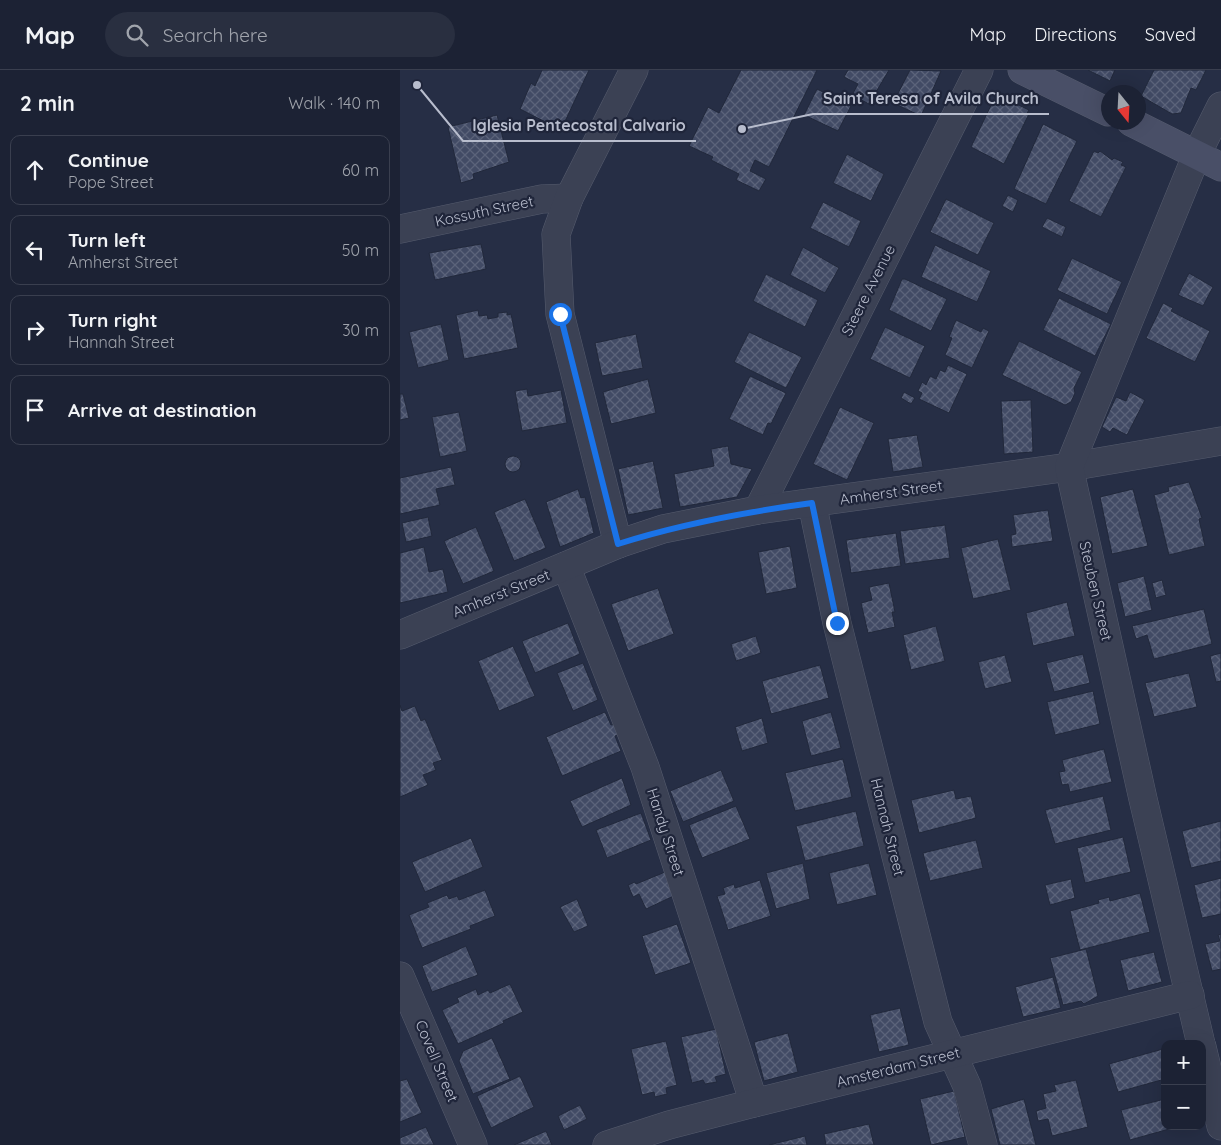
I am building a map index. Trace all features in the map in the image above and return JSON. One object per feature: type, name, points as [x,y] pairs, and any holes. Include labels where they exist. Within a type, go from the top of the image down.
[{"type":"main road","points":[[1022,70],[1101,109]]},
{"type":"main road","points":[[1146,129],[1221,166]]},
{"type":"street","points":[[618,544],[560,314],[556,234],[568,198],[634,70]]},
{"type":"street","name":"Steere Avenue","points":[[758,510],[979,70]]},
{"type":"street","points":[[1069,467],[1197,154],[1221,106]]},
{"type":"street","name":"Kossuth Street","points":[[400,229],[542,199],[568,198]]},
{"type":"street","name":"Amherst Street","points":[[400,635],[618,544],[663,529],[758,510],[1069,467],[1221,441]]},
{"type":"street","name":"Steuben Street","points":[[1069,467],[1201,1040]]},
{"type":"street","name":"Hannah Street","points":[[812,503],[837,623],[924,970],[938,1022],[967,1086],[983,1145]]},
{"type":"street","name":"Handy Street","points":[[566,566],[645,768],[754,1103]]},
{"type":"street","name":"Covell Street","points":[[400,976],[473,1145]]},
{"type":"street","name":"Amsterdam Street","points":[[607,1145],[669,1125],[754,1103],[1190,995]]},
{"type":"street","name":"Steuben Street","points":[[1206,1062],[1221,1126]]},
{"type":"building","points":[[542,70],[589,70],[561,130],[520,109],[531,83],[535,86]]},
{"type":"building","points":[[741,70],[817,70],[769,167],[755,160],[750,171],[766,179],[759,191],[736,180],[739,174],[711,160],[713,157],[689,146],[708,107],[719,113]]},
{"type":"building","points":[[848,70],[889,70],[869,104],[852,95],[858,84],[844,77]]},
{"type":"building","points":[[910,70],[941,71],[921,116],[893,103]]},
{"type":"building","points":[[1088,70],[1115,70],[1110,81]]},
{"type":"building","points":[[1154,70],[1206,70],[1196,90],[1191,88],[1181,113],[1172,114],[1146,99],[1146,86]]},
{"type":"building","points":[[817,89],[851,106],[838,131],[804,115]]},
{"type":"building","points":[[998,95],[1029,110],[1027,113],[1029,114],[1004,164],[971,147],[995,97]]},
{"type":"building","points":[[497,115],[509,162],[473,174],[474,179],[461,183],[448,127]]},
{"type":"building","points":[[1043,124],[1077,141],[1046,204],[1014,189]]},
{"type":"building","points":[[1094,151],[1098,153],[1100,151],[1112,160],[1114,158],[1123,162],[1121,165],[1126,167],[1101,217],[1069,201]]},
{"type":"building","points":[[847,154],[884,174],[871,201],[833,183]]},
{"type":"building","points":[[1008,195],[1018,200],[1013,212],[1002,206]]},
{"type":"building","points":[[946,199],[994,223],[978,255],[930,232]]},
{"type":"building","points":[[823,202],[861,221],[849,247],[810,228]]},
{"type":"building","points":[[1047,218],[1066,227],[1062,237],[1042,227]]},
{"type":"building","points":[[481,244],[486,269],[435,280],[429,253]]},
{"type":"building","points":[[935,245],[991,271],[977,302],[921,277]]},
{"type":"building","points":[[803,247],[839,268],[825,293],[790,275]]},
{"type":"building","points":[[1072,258],[1122,282],[1107,314],[1057,290]]},
{"type":"building","points":[[1189,273],[1213,287],[1203,306],[1178,295]]},
{"type":"building","points":[[766,274],[818,300],[805,327],[753,301]]},
{"type":"building","points":[[902,279],[947,299],[931,331],[889,310]]},
{"type":"building","points":[[1059,298],[1111,324],[1095,356],[1043,330]]},
{"type":"building","points":[[1163,303],[1173,308],[1171,311],[1210,331],[1195,362],[1146,338]]},
{"type":"building","points":[[478,310],[479,316],[487,315],[488,319],[498,317],[498,313],[507,312],[507,315],[511,314],[518,348],[464,359],[456,315]]},
{"type":"building","points":[[956,320],[981,332],[983,328],[989,331],[972,368],[945,355],[952,338],[949,337]]},
{"type":"building","points":[[441,324],[449,360],[418,368],[409,332]]},
{"type":"building","points":[[885,327],[925,346],[910,378],[870,359]]},
{"type":"building","points":[[749,332],[802,357],[786,388],[734,362]]},
{"type":"building","points":[[636,334],[643,368],[602,376],[595,343]]},
{"type":"building","points":[[1019,341],[1082,372],[1074,388],[1075,393],[1071,402],[1065,405],[1002,375]]},
{"type":"building","points":[[948,365],[967,374],[949,413],[919,399],[922,393],[918,391],[922,382],[926,385],[930,376],[936,379],[940,370],[945,372]]},
{"type":"building","points":[[750,376],[786,393],[771,424],[768,423],[763,435],[729,419]]},
{"type":"building","points":[[648,379],[656,413],[611,424],[603,392]]},
{"type":"building","points":[[527,389],[528,396],[561,390],[567,423],[522,431],[515,391]]},
{"type":"building","points":[[904,392],[915,398],[911,404],[901,398]]},
{"type":"building","points":[[1130,392],[1145,400],[1127,435],[1113,428],[1110,432],[1102,427],[1116,397],[1126,401]]},
{"type":"building","points":[[400,394],[403,394],[409,418],[400,420]]},
{"type":"building","points":[[1031,400],[1033,452],[1004,454],[1001,401]]},
{"type":"building","points":[[840,407],[874,423],[847,480],[813,464]]},
{"type":"building","points":[[459,412],[467,451],[440,457],[432,417]]},
{"type":"building","points":[[917,435],[923,467],[893,472],[888,439]]},
{"type":"building","points":[[728,446],[731,464],[752,469],[737,497],[680,507],[674,474],[714,466],[711,449]]},
{"type":"building","points":[[513,456],[519,458],[521,464],[519,470],[513,472],[507,470],[505,464],[507,458]]},
{"type":"building","points":[[653,461],[663,508],[628,515],[618,469]]},
{"type":"building","points":[[451,467],[455,485],[436,489],[440,505],[400,514],[400,478]]},
{"type":"building","points":[[1189,482],[1202,518],[1199,519],[1205,546],[1169,555],[1154,495],[1169,491],[1168,487]]},
{"type":"building","points":[[578,489],[581,498],[585,497],[594,533],[560,547],[546,502]]},
{"type":"building","points":[[1133,489],[1148,546],[1112,554],[1100,497]]},
{"type":"building","points":[[525,499],[546,548],[514,561],[494,512]]},
{"type":"building","points":[[1048,510],[1053,541],[1012,547],[1011,535],[1016,534],[1013,515]]},
{"type":"building","points":[[428,517],[432,536],[406,542],[402,523]]},
{"type":"building","points":[[945,525],[950,558],[905,564],[900,531]]},
{"type":"building","points":[[476,527],[494,571],[463,584],[444,541]]},
{"type":"building","points":[[896,533],[901,566],[851,573],[846,540]]},
{"type":"building","points":[[998,539],[1011,590],[973,599],[961,548]]},
{"type":"building","points":[[790,546],[797,588],[766,594],[758,552]]},
{"type":"building","points":[[424,547],[429,572],[443,569],[448,592],[400,603],[400,553]]},
{"type":"building","points":[[1144,576],[1152,610],[1125,617],[1117,583]]},
{"type":"building","points":[[1162,580],[1166,595],[1156,598],[1152,583]]},
{"type":"building","points":[[889,583],[895,612],[892,612],[895,627],[868,633],[861,603],[872,600],[869,587]]},
{"type":"building","points":[[658,588],[674,634],[628,651],[611,604]]},
{"type":"building","points":[[1067,602],[1075,636],[1033,646],[1026,613]]},
{"type":"building","points":[[1204,609],[1212,644],[1154,659],[1147,635],[1136,639],[1132,626]]},
{"type":"building","points":[[568,623],[580,654],[535,673],[522,641]]},
{"type":"building","points":[[936,626],[945,661],[911,670],[903,635]]},
{"type":"building","points":[[756,636],[761,653],[736,661],[731,644]]},
{"type":"building","points":[[513,646],[535,696],[499,711],[478,661]]},
{"type":"building","points":[[1221,653],[1221,681],[1216,682],[1210,656]]},
{"type":"building","points":[[1083,654],[1090,683],[1054,692],[1046,663]]},
{"type":"building","points":[[1005,655],[1012,682],[985,689],[978,662]]},
{"type":"building","points":[[583,663],[598,700],[573,711],[557,673]]},
{"type":"building","points":[[820,665],[829,698],[771,714],[762,681]]},
{"type":"building","points":[[1189,673],[1197,707],[1154,717],[1145,683]]},
{"type":"building","points":[[1093,691],[1100,724],[1055,735],[1047,702]]},
{"type":"building","points":[[400,705],[402,711],[415,706],[421,721],[425,719],[442,760],[433,763],[436,770],[423,775],[428,785],[400,797]]},
{"type":"building","points":[[605,712],[611,725],[615,724],[620,734],[615,736],[621,751],[562,776],[546,737]]},
{"type":"building","points":[[831,712],[841,748],[811,756],[802,721]]},
{"type":"building","points":[[762,718],[768,743],[742,751],[735,727]]},
{"type":"building","points":[[1104,749],[1112,782],[1070,792],[1068,784],[1062,785],[1059,772],[1065,771],[1062,760]]},
{"type":"building","points":[[843,759],[852,797],[795,811],[785,773]]},
{"type":"building","points":[[721,770],[734,801],[683,822],[670,791]]},
{"type":"building","points":[[622,778],[631,805],[582,827],[570,801]]},
{"type":"building","points":[[954,790],[956,799],[971,796],[976,818],[919,833],[911,800]]},
{"type":"building","points":[[1103,796],[1111,830],[1055,844],[1045,810]]},
{"type":"building","points":[[736,806],[750,839],[702,858],[689,825]]},
{"type":"building","points":[[856,811],[864,846],[805,861],[796,826]]},
{"type":"building","points":[[641,813],[651,840],[607,858],[596,830]]},
{"type":"building","points":[[1221,821],[1221,861],[1191,868],[1182,831]]},
{"type":"building","points":[[1123,837],[1131,872],[1085,883],[1077,848]]},
{"type":"building","points":[[471,838],[483,867],[425,892],[412,862]]},
{"type":"building","points":[[976,840],[983,868],[930,881],[923,853]]},
{"type":"building","points":[[803,863],[810,899],[776,909],[766,873]]},
{"type":"building","points":[[869,863],[877,895],[837,905],[829,873]]},
{"type":"building","points":[[670,870],[680,893],[646,909],[639,894],[633,897],[628,885],[635,882],[636,884]]},
{"type":"building","points":[[1221,878],[1221,914],[1202,918],[1194,885]]},
{"type":"building","points":[[1071,879],[1075,898],[1050,905],[1045,885]]},
{"type":"building","points":[[760,880],[771,916],[728,930],[717,896],[725,894],[723,888],[734,884],[735,888]]},
{"type":"building","points":[[485,890],[495,916],[470,926],[471,929],[422,948],[409,915],[429,907],[427,903],[447,895],[449,899],[457,896],[459,900]]},
{"type":"building","points":[[1140,893],[1150,932],[1080,950],[1070,911],[1099,903],[1098,900],[1109,897],[1110,901]]},
{"type":"building","points":[[577,899],[588,926],[574,932],[560,907]]},
{"type":"building","points":[[677,924],[691,963],[655,975],[642,936]]},
{"type":"building","points":[[1221,934],[1221,969],[1212,971],[1205,944],[1220,941],[1218,935]]},
{"type":"building","points":[[466,946],[478,975],[432,992],[422,966]]},
{"type":"building","points":[[1086,949],[1098,996],[1084,1004],[1081,1001],[1063,1005],[1050,958]]},
{"type":"building","points":[[1154,952],[1162,982],[1128,991],[1120,960]]},
{"type":"building","points":[[1053,977],[1061,1008],[1023,1017],[1015,987]]},
{"type":"building","points":[[510,984],[523,1012],[458,1044],[442,1010],[459,1002],[457,998],[476,989],[478,995],[488,990],[490,993]]},
{"type":"building","points":[[900,1008],[909,1045],[879,1052],[870,1015]]},
{"type":"building","points":[[716,1029],[726,1074],[715,1077],[717,1082],[705,1084],[703,1080],[692,1083],[681,1037]]},
{"type":"building","points":[[788,1033],[798,1072],[764,1081],[754,1042]]},
{"type":"building","points":[[492,1038],[510,1079],[473,1094],[459,1061],[463,1051]]},
{"type":"building","points":[[666,1041],[677,1085],[666,1088],[667,1094],[655,1097],[654,1092],[642,1095],[631,1049]]},
{"type":"building","points":[[1161,1050],[1161,1080],[1118,1092],[1109,1064]]},
{"type":"building","points":[[520,1076],[534,1107],[491,1128],[477,1096]]},
{"type":"building","points":[[407,1079],[422,1113],[400,1122],[400,1081]]},
{"type":"building","points":[[1076,1080],[1088,1127],[1052,1136],[1048,1119],[1038,1121],[1036,1111],[1046,1108],[1043,1094],[1056,1091],[1054,1085]]},
{"type":"building","points":[[954,1091],[965,1137],[931,1145],[920,1099]]},
{"type":"building","points":[[1024,1099],[1036,1145],[1000,1145],[991,1109]]},
{"type":"building","points":[[1161,1100],[1161,1130],[1166,1130],[1130,1140],[1121,1110]]},
{"type":"building","points":[[580,1105],[587,1119],[564,1130],[558,1116]]},
{"type":"building","points":[[869,1124],[874,1145],[826,1145],[824,1134]]},
{"type":"building","points":[[426,1127],[434,1145],[400,1145],[400,1138]]},
{"type":"building","points":[[546,1131],[552,1145],[514,1145]]},
{"type":"building","points":[[805,1136],[807,1145],[769,1145]]},
{"type":"place","name":"Iglesia Pentecostal Calvario","points":[[417,85]]},
{"type":"place","name":"Saint Teresa of Avila Church","points":[[742,129]]},
{"type":"route","points":[[560,314],[618,544],[663,529],[758,510],[812,503],[837,623]]}]
